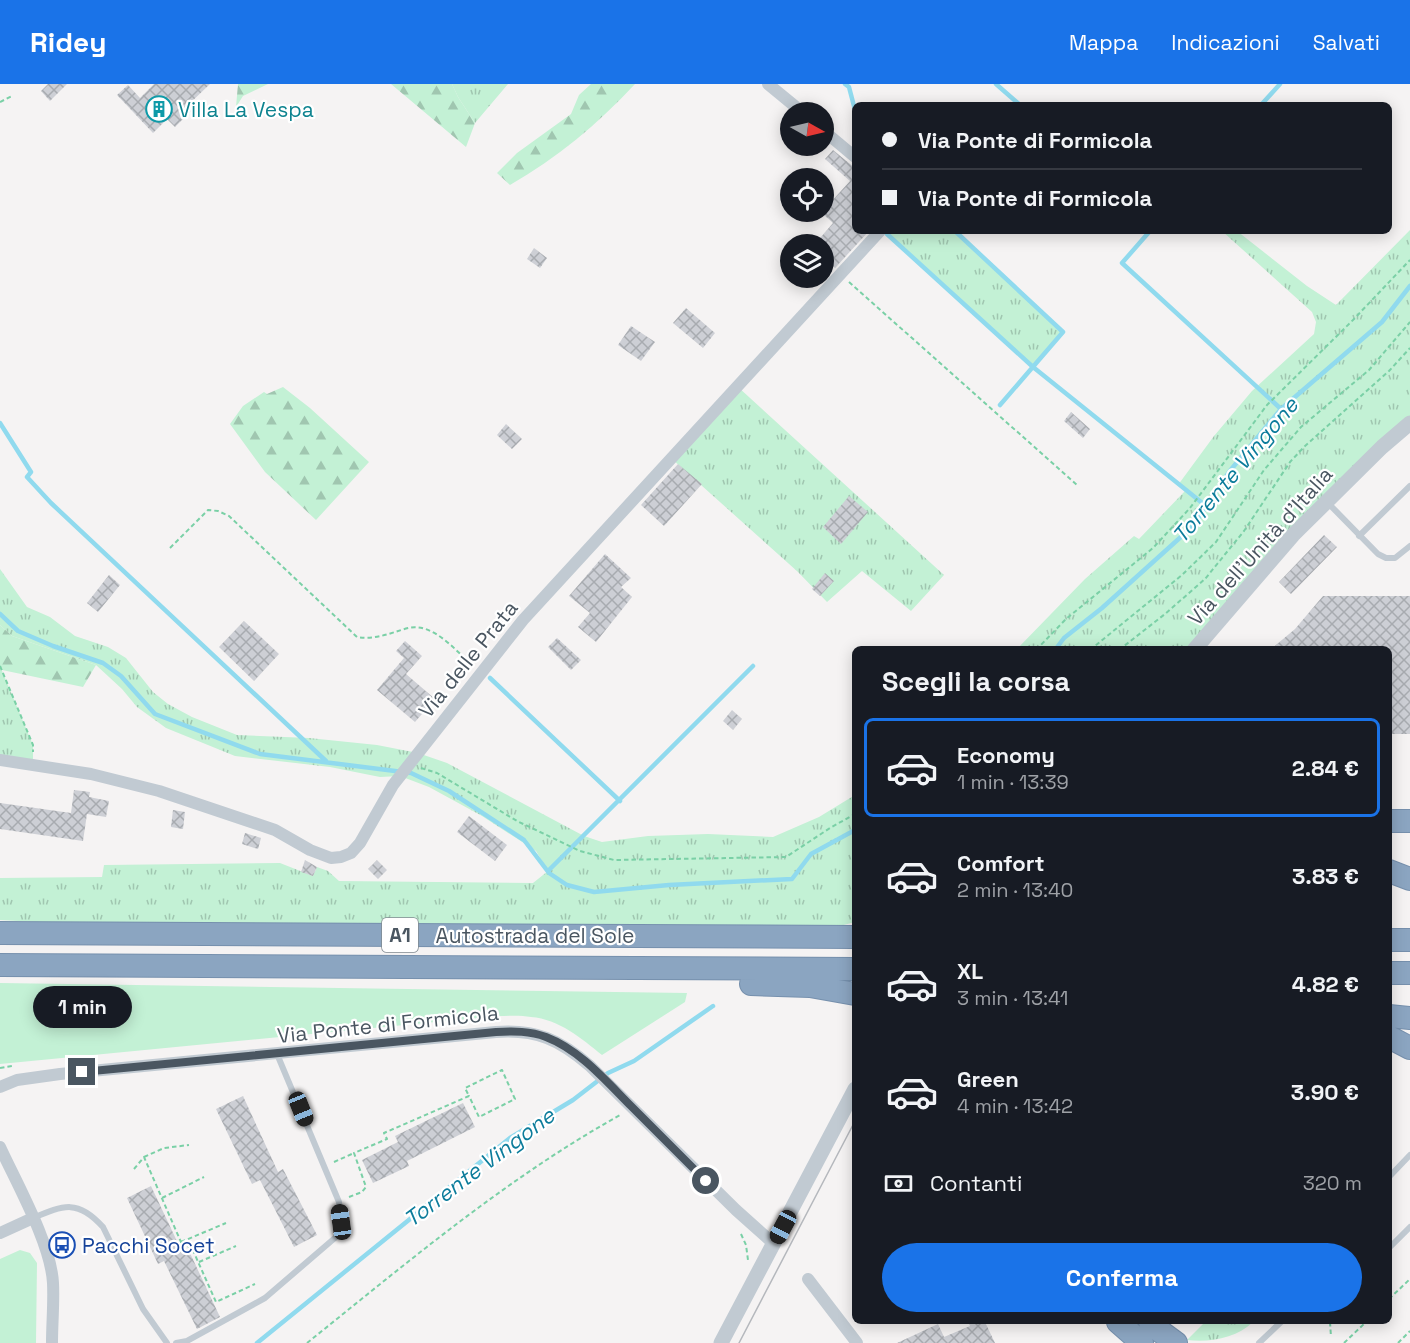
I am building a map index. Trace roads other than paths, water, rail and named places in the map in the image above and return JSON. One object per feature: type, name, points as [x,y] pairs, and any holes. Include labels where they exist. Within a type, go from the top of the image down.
[{"type":"highway","points":[[1392,821],[1410,821]]},
{"type":"highway","points":[[1392,872],[1410,879]]},
{"type":"highway","points":[[800,937],[852,923]]},
{"type":"highway","name":"Autostrada del Sole","points":[[0,933],[852,937]]},
{"type":"highway","points":[[1392,940],[1410,940]]},
{"type":"highway","name":"Autostrada del Sole","points":[[0,965],[852,969]]},
{"type":"highway","points":[[609,968],[712,982],[810,986],[852,993]]},
{"type":"highway","points":[[1392,973],[1410,973]]},
{"type":"highway","points":[[1392,1016],[1410,1018]]},
{"type":"highway","points":[[1392,1039],[1410,1048]]},
{"type":"highway","points":[[1120,1324],[1142,1343]]},
{"type":"highway","points":[[1152,1324],[1176,1343]]},
{"type":"street","points":[[768,84],[790,102]]},
{"type":"street","points":[[834,139],[852,154]]},
{"type":"street","name":"Via delle Prata","points":[[0,760],[91,774],[159,790],[270,829],[331,858],[351,853],[360,843],[393,785],[523,620],[877,234]]},
{"type":"street","name":"Via dell'Unità d'Italia","points":[[1197,646],[1284,545],[1326,501],[1410,423]]},
{"type":"street","name":"Via Ponte di Formicola","points":[[0,1087],[16,1080],[48,1076],[513,1031],[534,1033],[568,1048],[590,1066],[736,1210],[774,1244]]},
{"type":"street","points":[[721,1343],[852,1095]]},
{"type":"street","points":[[0,1147],[46,1249],[53,1283],[52,1343]]},
{"type":"street","points":[[0,1233],[33,1218]]},
{"type":"street","points":[[808,1279],[857,1343]]},
{"type":"lane","points":[[1359,536],[1410,486]]},
{"type":"lane","points":[[1326,501],[1378,554],[1386,558],[1400,556],[1410,546]]},
{"type":"lane","points":[[176,1343],[187,1341],[265,1298],[336,1237],[341,1222],[339,1202],[277,1054]]},
{"type":"lane","points":[[1392,1174],[1410,1155]]},
{"type":"lane","points":[[33,1218],[59,1207],[69,1206],[85,1210],[93,1217],[103,1227],[143,1309],[167,1343]]},
{"type":"lane","points":[[1392,1245],[1410,1227]]},
{"type":"lane","points":[[1259,1343],[1279,1324]]},
{"type":"waterway","points":[[845,84],[849,87],[853,102]]},
{"type":"waterway","points":[[996,84],[1017,102]]},
{"type":"waterway","points":[[1264,102],[1280,84]]},
{"type":"waterway","points":[[887,234],[1033,367],[1206,506]]},
{"type":"waterway","points":[[958,234],[1063,332],[1000,405]]},
{"type":"waterway","points":[[1147,234],[1122,263],[1281,409]]},
{"type":"waterway","name":"Torrente Vingone","points":[[1058,646],[1064,638],[1102,608],[1193,526],[1229,472],[1281,409],[1382,322],[1410,286]]},
{"type":"waterway","points":[[0,423],[31,472],[27,477],[51,503],[326,761]]},
{"type":"waterway","points":[[0,614],[18,631],[103,663],[121,676],[155,714],[260,754],[411,773],[449,791],[524,840],[549,873],[567,885],[594,892],[669,885],[792,879],[811,854],[852,832]]},
{"type":"waterway","points":[[548,871],[753,666]]},
{"type":"waterway","points":[[490,678],[620,801]]},
{"type":"waterway","name":"Torrente Vingone","points":[[257,1343],[510,1138],[573,1100],[608,1073],[634,1061],[713,1006]]},
{"type":"tram line","points":[[739,1343],[852,1127]]},
{"type":"place","name":"Villa La Vespa","points":[[159,109]]},
{"type":"place","name":"Pacchi Socet","points":[[62,1245]]}]
